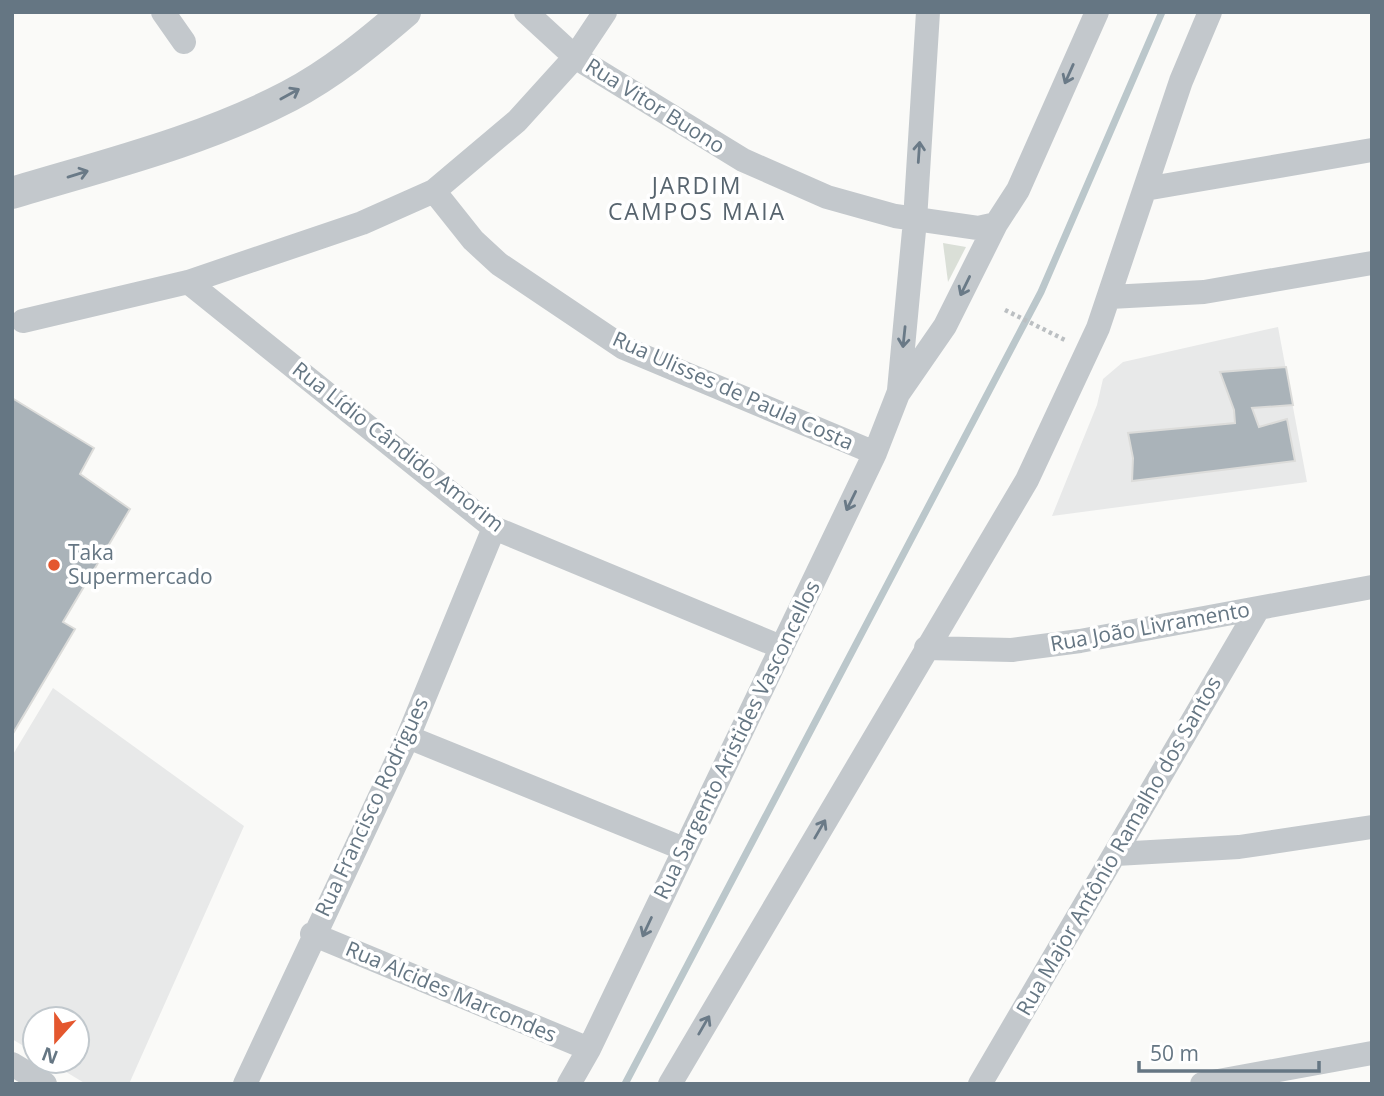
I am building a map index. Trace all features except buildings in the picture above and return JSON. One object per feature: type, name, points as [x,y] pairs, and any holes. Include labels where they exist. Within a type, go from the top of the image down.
[{"type":"street","points":[[163,12],[184,42]]},
{"type":"street","points":[[12,193],[225,125],[289,96],[355,55],[405,12]]},
{"type":"street","name":"Rua Vitor Buono","points":[[526,12],[575,58],[743,160],[827,197],[915,220]]},
{"type":"street","points":[[23,321],[188,282],[362,223],[434,191],[517,121],[575,58],[605,12]]},
{"type":"street","name":"Rua Sargento Aristides Vasconcellos","points":[[898,394],[915,220],[928,12]]},
{"type":"street","name":"Rua Sargento Aristides Vasconcellos","points":[[569,1084],[589,1049],[875,453],[898,394],[946,326],[996,224],[1018,190],[1097,12]]},
{"type":"street","points":[[670,1084],[1027,480],[1110,297],[1181,81],[1210,12]]},
{"type":"street","points":[[1145,188],[1372,150]]},
{"type":"street","name":"Rua Ulisses de Paula Costa","points":[[434,191],[473,240],[499,264],[624,348],[875,453]]},
{"type":"street","points":[[915,220],[978,228],[996,224]]},
{"type":"street","points":[[1110,297],[1204,292],[1372,262]]},
{"type":"street","name":"Rua Lídio Cândido Amorim","points":[[188,282],[494,528],[781,647]]},
{"type":"street","name":"Rua Francisco Rodrigues","points":[[245,1084],[312,934],[408,737],[494,528]]},
{"type":"street","name":"Rua João Livramento","points":[[926,648],[1012,650],[1080,641],[1372,587]]},
{"type":"street","name":"Rua Major Antônio Ramalho dos Santos","points":[[980,1084],[1258,609]]},
{"type":"street","points":[[408,737],[684,849]]},
{"type":"street","points":[[1116,854],[1239,847],[1372,827]]},
{"type":"street","name":"Rua Alcides Marcondes","points":[[312,934],[589,1049]]},
{"type":"street","points":[[1202,1084],[1239,1080],[1372,1053]]},
{"type":"street","points":[[12,1064],[45,1084]]},
{"type":"path","points":[[1005,310],[1075,345]]},
{"type":"shaded area","points":[[943,243],[966,247],[948,282]]},
{"type":"shaded area","points":[[1278,327],[1307,482],[1052,516],[1097,405],[1103,379],[1123,362]]},
{"type":"shaded area","points":[[53,688],[244,826],[129,1084],[86,1084],[71,1075],[91,1075],[91,1005],[21,1005],[21,1044],[12,1039],[12,756]]},
{"type":"waterway","points":[[625,1084],[1041,292],[1162,12]]},
{"type":"place","name":"Taka Supermercado","points":[[54,565]]},
{"type":"district","name":"JARDIM CAMPOS MAIA","points":[[697,199]]}]
